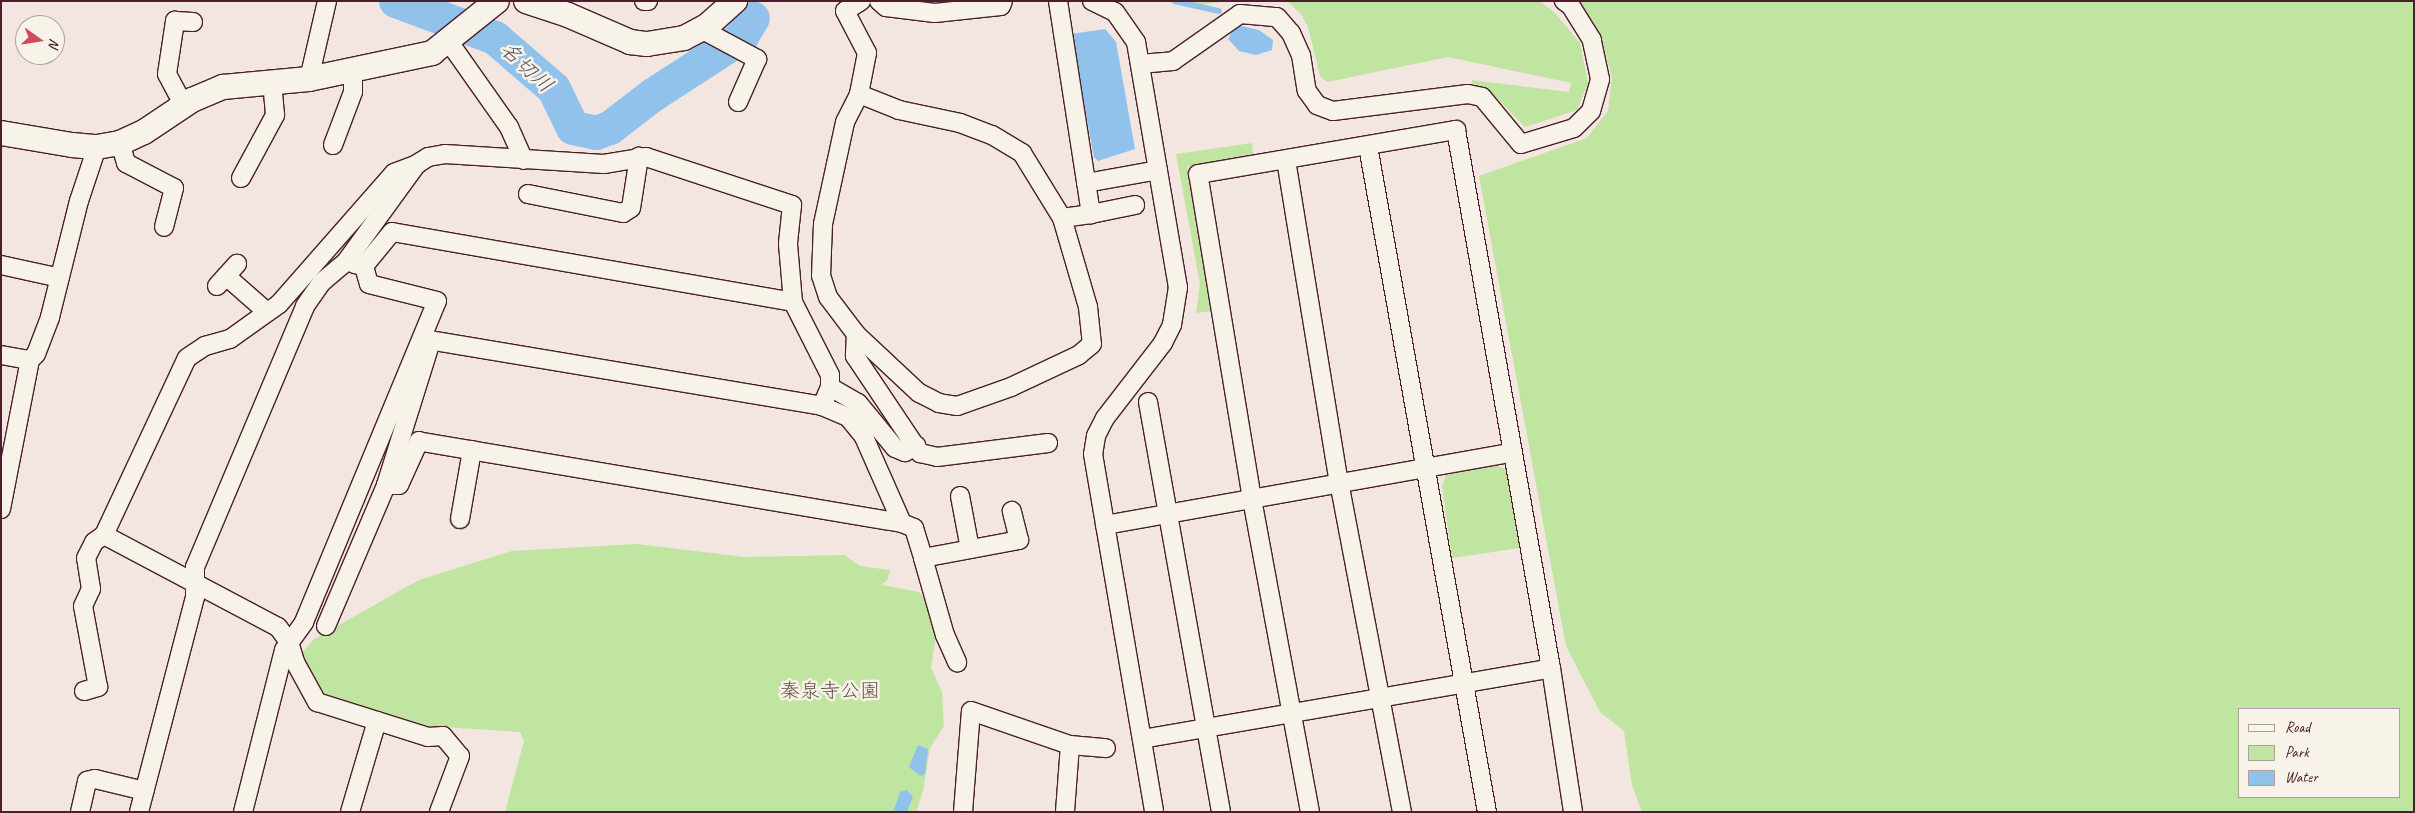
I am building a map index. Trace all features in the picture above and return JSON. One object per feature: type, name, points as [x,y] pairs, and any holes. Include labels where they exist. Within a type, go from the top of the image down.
[{"type":"street","points":[[309,79],[328,1]]},
{"type":"street","points":[[526,1],[568,15],[630,42],[647,44],[684,38],[701,29],[735,1]]},
{"type":"street","points":[[859,94],[900,110],[960,122],[992,135],[1022,153],[1062,218],[1088,308],[1092,344],[1079,355],[1011,388],[957,406],[939,403],[918,393],[856,334],[828,296],[821,276],[820,254],[823,224],[845,122],[859,94],[867,53],[841,6],[861,1]]},
{"type":"street","points":[[879,1],[886,8],[935,13],[1001,6],[1003,1]]},
{"type":"street","points":[[1058,1],[1091,214]]},
{"type":"street","points":[[1092,1],[1115,12],[1127,26],[1136,42],[1178,287],[1176,309],[1163,343],[1105,418],[1096,436],[1093,454],[1154,812]]},
{"type":"street","points":[[1140,64],[1173,61],[1240,14],[1277,17],[1291,33],[1301,55],[1307,91],[1317,105],[1333,111],[1468,94],[1482,97],[1521,144],[1574,128],[1591,111],[1600,79],[1592,40],[1571,6],[1564,1]]},
{"type":"street","points":[[1,132],[45,142],[109,145],[144,132],[184,106],[223,87],[309,79],[432,53],[449,42],[486,6]]},
{"type":"street","points":[[184,106],[167,74],[175,21],[193,22]]},
{"type":"street","points":[[701,29],[757,59],[738,102]]},
{"type":"street","points":[[449,42],[509,127],[524,160]]},
{"type":"street","points":[[333,145],[353,92],[353,70]]},
{"type":"street","points":[[241,178],[275,115],[272,83]]},
{"type":"street","points":[[1310,812],[1293,712],[1252,499],[1198,174],[1456,130],[1551,668],[1572,812]]},
{"type":"street","points":[[109,145],[126,162],[174,188],[164,227]]},
{"type":"street","points":[[1,509],[30,360],[50,317],[79,201],[109,145]]},
{"type":"street","points":[[1368,146],[1424,468],[1487,812]]},
{"type":"street","points":[[84,691],[98,687],[83,606],[91,589],[86,558],[94,542],[104,535],[187,358],[205,346],[230,339],[279,304],[394,173],[417,164],[428,157],[445,154],[604,164],[640,156],[792,205],[788,244],[793,302],[830,375],[830,387],[822,406]]},
{"type":"street","points":[[528,194],[622,213],[631,208],[640,156]]},
{"type":"street","points":[[1286,160],[1339,482],[1402,812]]},
{"type":"street","points":[[139,812],[194,597],[195,567],[305,306],[322,282],[345,263],[417,164]]},
{"type":"street","points":[[1086,183],[1158,170]]},
{"type":"street","points":[[1062,218],[1135,205]]},
{"type":"street","points":[[364,266],[392,232],[793,302]]},
{"type":"street","points":[[345,263],[364,266]]},
{"type":"street","points":[[1,266],[60,278]]},
{"type":"street","points":[[326,626],[386,485],[437,301],[369,284],[364,266]]},
{"type":"street","points":[[226,275],[267,312]]},
{"type":"street","points":[[856,334],[855,356],[920,453],[937,457],[1048,443]]},
{"type":"street","points":[[427,340],[822,406],[848,417],[864,437],[902,523]]},
{"type":"street","points":[[242,812],[281,660],[290,642],[304,622],[427,340]]},
{"type":"street","points":[[1,355],[30,360]]},
{"type":"street","points":[[830,387],[858,403],[896,448],[905,452],[916,446]]},
{"type":"street","points":[[1148,402],[1221,812]]},
{"type":"street","points":[[386,485],[399,485],[419,441],[902,523],[914,528],[945,635],[957,662]]},
{"type":"street","points":[[460,519],[472,450]]},
{"type":"street","points":[[1105,525],[1513,452]]},
{"type":"street","points":[[960,496],[970,549]]},
{"type":"street","points":[[923,558],[1019,540],[1012,511]]},
{"type":"street","points":[[104,535],[278,627],[290,642],[295,662],[317,702],[428,737],[443,736],[460,756],[439,812]]},
{"type":"street","points":[[1142,739],[1551,668]]},
{"type":"street","points":[[963,812],[971,711],[1070,745],[1106,748]]},
{"type":"street","points":[[350,812],[377,721]]},
{"type":"street","points":[[1065,812],[1070,745]]},
{"type":"street","points":[[80,812],[87,781],[95,779],[145,791]]},
{"type":"green space","points":[[1190,1],[1228,1],[1199,5]]},
{"type":"green space","points":[[1287,1],[1540,1],[1555,13],[1580,43],[1588,83],[1577,110],[1525,127],[1495,96],[1472,83],[1472,80],[1569,92],[1571,83],[1448,57],[1327,82],[1320,76],[1308,27],[1301,14]]},
{"type":"green space","points":[[1577,1],[2414,1],[2414,812],[1642,812],[1632,785],[1624,731],[1600,712],[1566,646],[1479,176],[1587,138],[1608,111],[1612,78],[1602,39]]},
{"type":"green space","points":[[1252,143],[1253,156],[1187,167],[1211,311],[1196,313],[1200,284],[1176,154]]},
{"type":"green space","points":[[1495,465],[1511,471],[1526,547],[1452,558],[1442,486],[1446,475]]},
{"type":"green space","name":"秦泉寺公園","points":[[637,544],[744,557],[844,555],[860,566],[890,570],[888,579],[882,585],[919,592],[928,604],[936,637],[931,668],[942,692],[944,726],[930,748],[923,791],[916,812],[505,812],[524,741],[520,732],[427,726],[320,695],[300,655],[314,639],[419,580],[512,551]]},
{"type":"water","points":[[1242,26],[1259,30],[1273,40],[1272,50],[1256,55],[1239,51],[1228,39],[1234,28]]},
{"type":"water","points":[[1105,29],[1116,42],[1135,149],[1098,161],[1094,157],[1071,34]]},
{"type":"water","points":[[918,745],[928,749],[925,774],[920,776],[909,767]]},
{"type":"water","points":[[907,790],[913,797],[907,812],[893,812],[900,792]]},
{"type":"waterway","name":"名切川","points":[[396,1],[495,38],[554,89],[573,128],[596,133],[610,128],[653,95],[741,38],[753,18]]},
{"type":"waterway","points":[[1175,1],[1219,11]]}]
